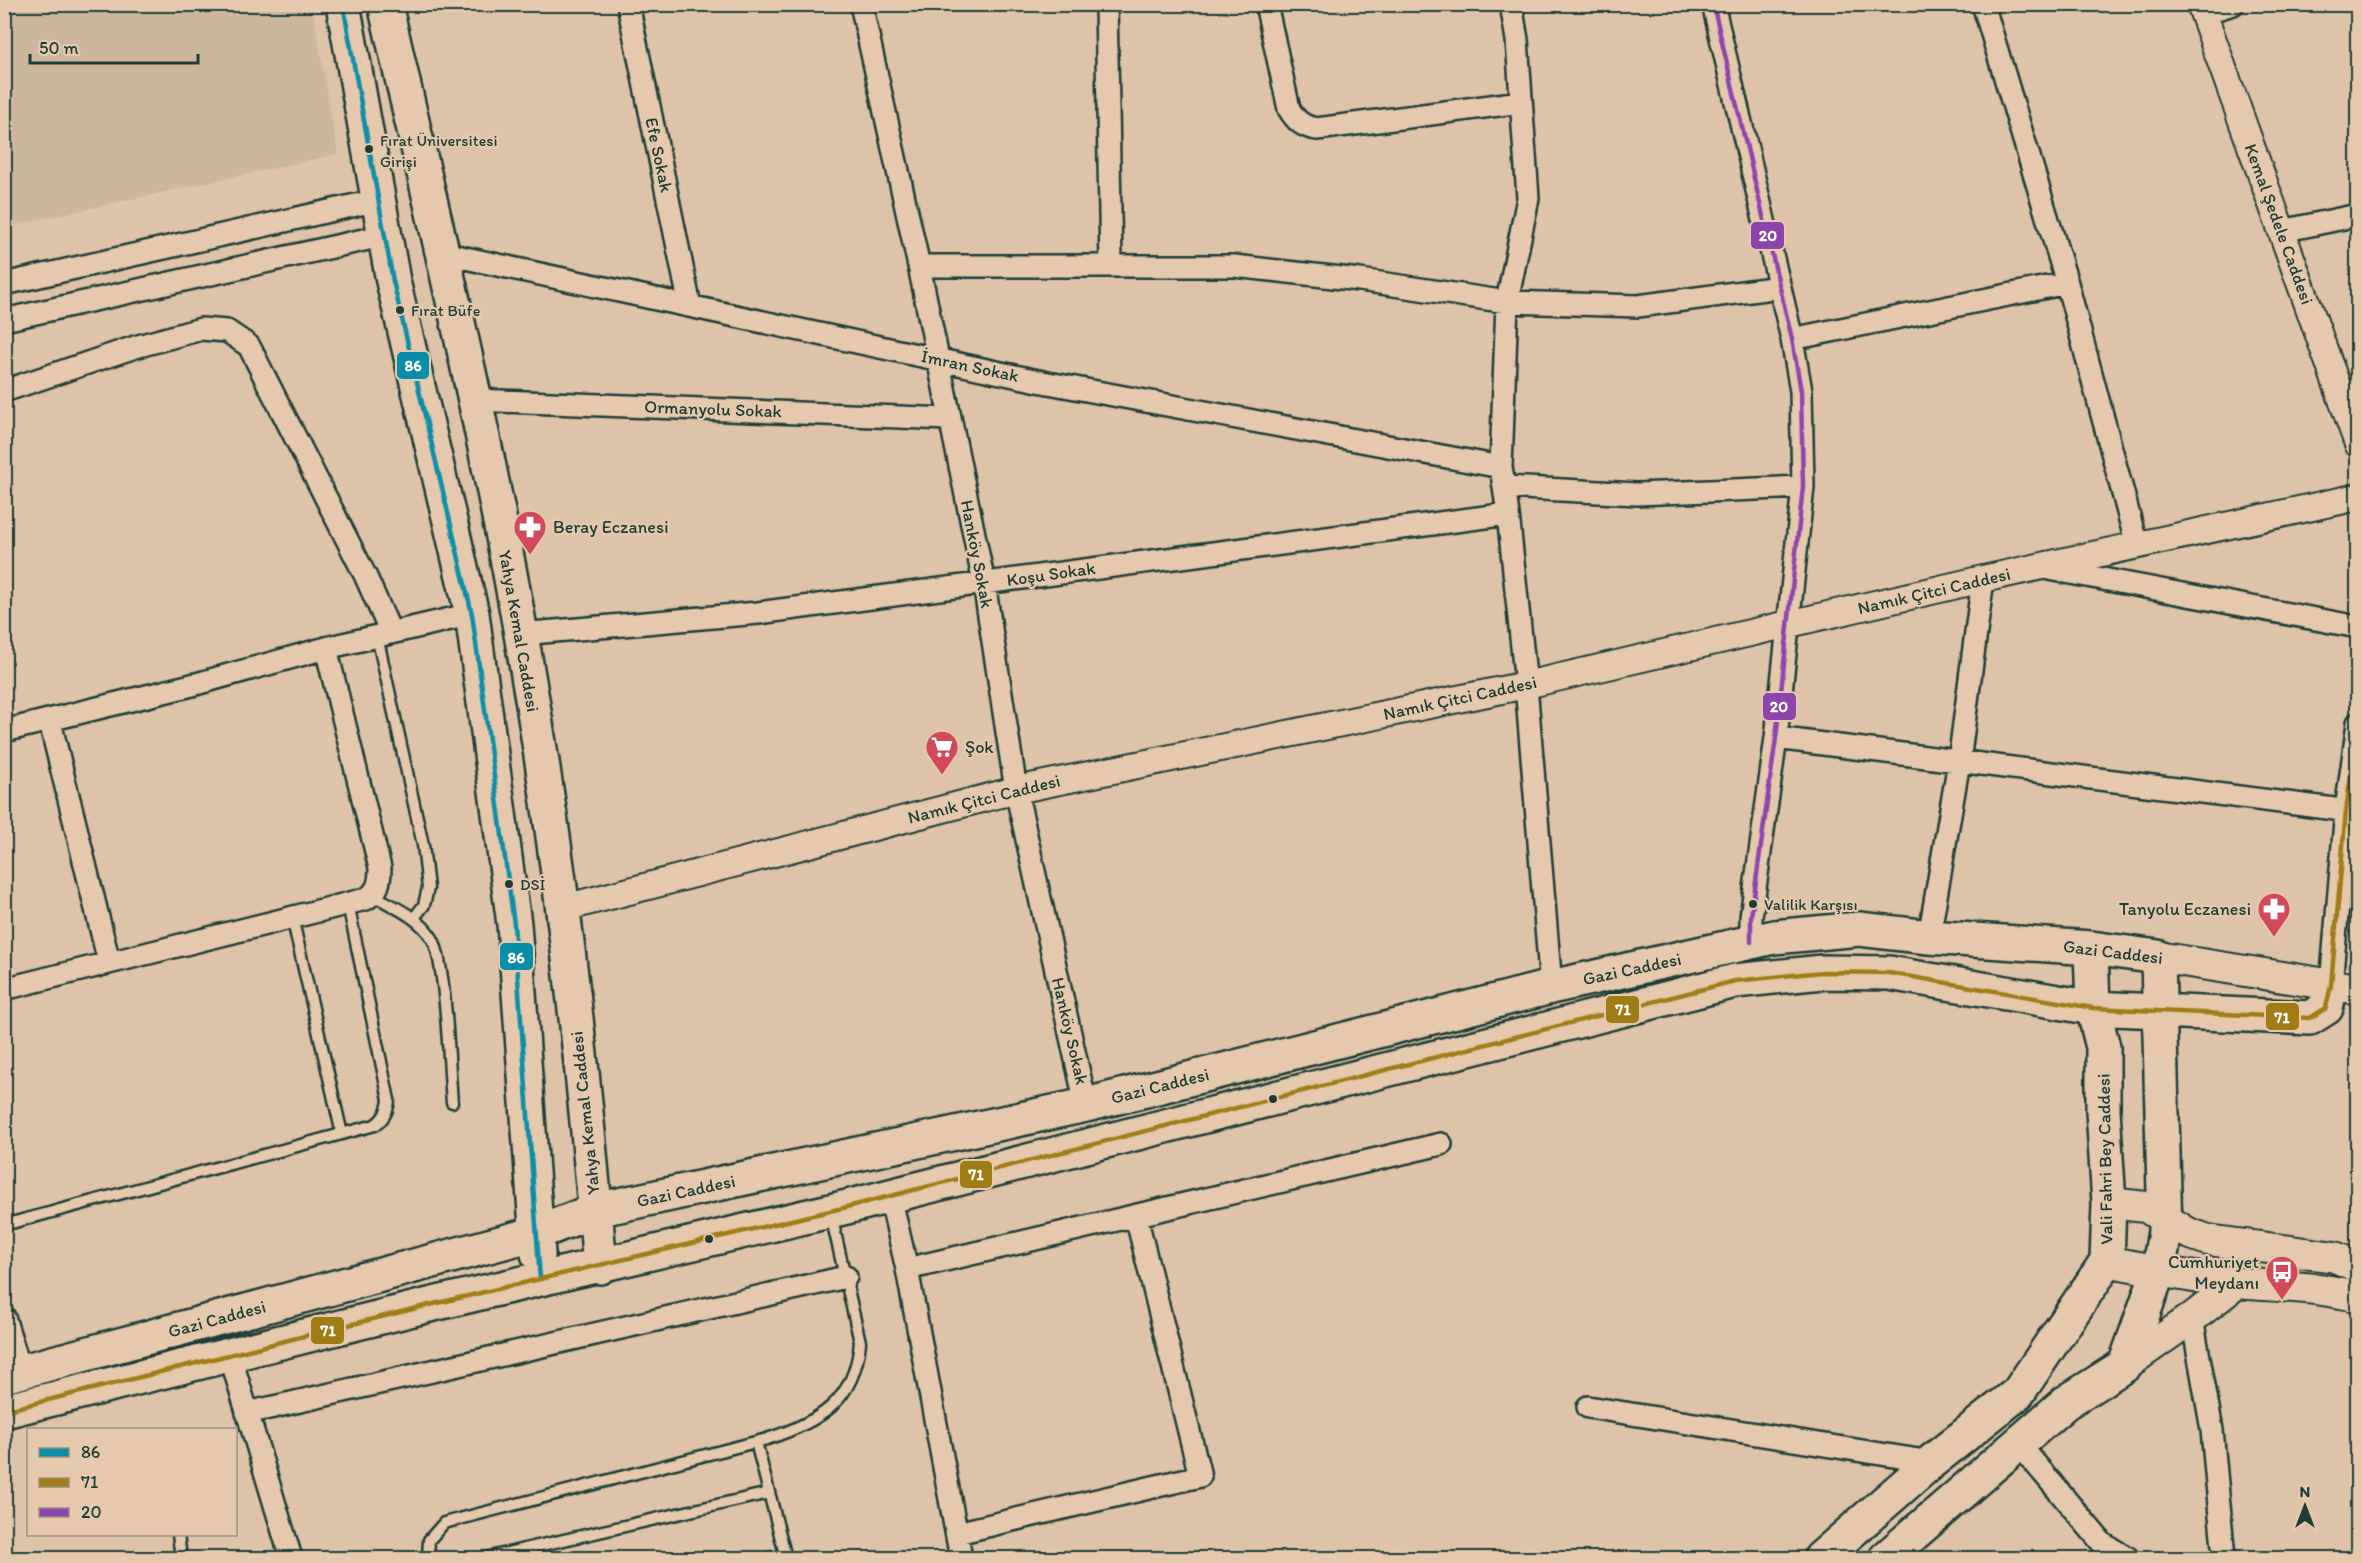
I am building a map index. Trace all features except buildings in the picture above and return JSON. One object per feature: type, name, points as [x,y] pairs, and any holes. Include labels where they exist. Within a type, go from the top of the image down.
[{"type":"main road","points":[[344,4],[393,281],[472,614],[514,924],[540,1279]]},
{"type":"main road","name":"Yahya Kemal Caddesi","points":[[385,4],[476,400],[521,634],[564,908],[600,1267]]},
{"type":"main road","name":"Gazi Caddesi","points":[[13,1374],[537,1233],[596,1210],[1086,1105],[1551,987],[1751,942],[1859,929],[1929,937],[2091,948],[2344,987]]},
{"type":"main road","name":"Vali Fahri Bey Caddesi","points":[[2091,948],[2093,1008],[2103,1047],[2103,1110],[2109,1203],[2107,1261],[2158,1272],[2237,1283],[2334,1290],[2358,1297]]},
{"type":"main road","points":[[2125,1365],[2158,1272],[2165,1216],[2158,957]]},
{"type":"main road","name":"Gazi Caddesi","points":[[4,1411],[540,1279],[600,1267],[830,1212],[1735,981],[1822,972],[1890,973],[2093,1008],[2310,1018],[2326,1008],[2344,987]]},
{"type":"main road","points":[[2109,1203],[2146,1207],[2165,1216],[2188,1233],[2208,1240],[2335,1257],[2358,1267]]},
{"type":"main road","points":[[1821,1558],[1931,1462],[2018,1393],[2107,1261]]},
{"type":"main road","points":[[1886,1558],[2065,1403],[2125,1365],[2237,1283]]},
{"type":"street","name":"Efe Sokak","points":[[628,4],[690,306]]},
{"type":"street","name":"Hanköy Sokak","points":[[861,4],[919,266],[984,583],[1016,789],[1086,1105]]},
{"type":"street","points":[[1106,4],[1111,264]]},
{"type":"street","points":[[1266,4],[1289,109],[1294,117],[1309,128],[1521,102]]},
{"type":"street","points":[[1511,4],[1528,198],[1507,302],[1503,477],[1526,685],[1551,987]]},
{"type":"street","points":[[1713,4],[1792,339],[1801,391],[1803,487],[1776,738],[1751,917],[1751,942]]},
{"type":"street","points":[[1983,4],[2067,283],[2137,546]]},
{"type":"street","points":[[2202,9],[2233,4]]},
{"type":"street","name":"Kemal Şedele Caddesi","points":[[2202,9],[2358,444]]},
{"type":"street","points":[[4,284],[378,200]]},
{"type":"street","points":[[2282,231],[2358,215]]},
{"type":"street","points":[[4,320],[386,235]]},
{"type":"street","name":"İmran Sokak","points":[[442,253],[1503,477],[1637,494],[1803,487]]},
{"type":"street","points":[[919,266],[1111,264],[1234,266],[1360,280],[1507,302],[1638,306],[1780,287]]},
{"type":"street","points":[[1792,339],[2067,283]]},
{"type":"street","points":[[4,391],[135,347],[201,329],[219,329],[236,335],[249,346],[365,575],[384,635]]},
{"type":"street","name":"Ormanyolu Sokak","points":[[476,400],[949,419]]},
{"type":"street","name":"Namık Çitci Caddesi","points":[[564,908],[1016,789],[1526,685],[1983,579],[2358,497]]},
{"type":"street","name":"Koşu Sokak","points":[[521,634],[758,613],[1508,514]]},
{"type":"street","points":[[2041,567],[2358,627]]},
{"type":"street","points":[[1929,937],[1959,762],[1983,579]]},
{"type":"street","points":[[4,731],[50,722],[326,648],[472,614]]},
{"type":"street","points":[[4,989],[348,904],[373,895],[379,885],[380,868],[326,648]]},
{"type":"street","points":[[50,722],[109,962]]},
{"type":"street","points":[[2344,987],[2358,723]]},
{"type":"street","points":[[1776,738],[2352,811]]},
{"type":"street","points":[[907,1269],[1441,1144]]},
{"type":"street","points":[[890,1196],[907,1269],[961,1558]]},
{"type":"street","points":[[957,1533],[1200,1476],[1136,1216]]},
{"type":"street","points":[[247,1413],[846,1277]]},
{"type":"street","points":[[4,1317],[13,1374]]},
{"type":"street","points":[[2192,1318],[2212,1430],[2223,1558]]},
{"type":"street","points":[[230,1355],[291,1558]]},
{"type":"street","points":[[1588,1407],[1931,1462]]},
{"type":"street","points":[[2018,1443],[2100,1551],[2128,1558]]},
{"type":"lane","points":[[384,635],[423,845],[428,888],[424,905],[414,918]]},
{"type":"lane","points":[[373,895],[414,918],[429,933],[438,951],[452,1102]]},
{"type":"lane","points":[[4,1224],[342,1134],[381,1121],[386,1115],[389,1100],[348,904]]},
{"type":"lane","points":[[292,917],[342,1134]]},
{"type":"lane","points":[[428,1558],[429,1540],[444,1523],[756,1442],[789,1432],[823,1415],[835,1404],[850,1384],[859,1357],[860,1342],[830,1212]]},
{"type":"lane","points":[[756,1442],[786,1557],[769,1558]]},
{"type":"lane","points":[[485,1558],[769,1493]]},
{"type":"lane","points":[[178,1536],[181,1558]]},
{"type":"shaded area","points":[[4,5],[312,5],[338,154],[5,227]]},
{"type":"transit line","name":"86","points":[[343,4],[393,281],[472,614],[514,924],[540,1279]]},
{"type":"transit line","name":"20","points":[[1713,4],[1792,339],[1801,391],[1803,487],[1776,738],[1751,917],[1751,942]]},
{"type":"transit line","name":"71","points":[[4,1411],[425,1306],[847,1207],[1735,981],[1822,972],[1889,973],[2093,1008],[2310,1018],[2326,1008],[2331,985],[2346,810],[2358,723]]},
{"type":"place","name":"Fırat Üniversitesi Girişi","points":[[369,149]]},
{"type":"place","name":"Fırat Büfe","points":[[400,310]]},
{"type":"place","name":"Beray Eczanesi","points":[[530,556]]},
{"type":"place","name":"Şok","points":[[942,776]]},
{"type":"place","name":"DSİ","points":[[509,884]]},
{"type":"place","name":"Valilik Karşısı","points":[[1753,904]]},
{"type":"place","name":"Tanyolu Eczanesi","points":[[2274,938]]},
{"type":"place","name":"Cumhuriyet Meydanı","points":[[2282,1301]]}]
